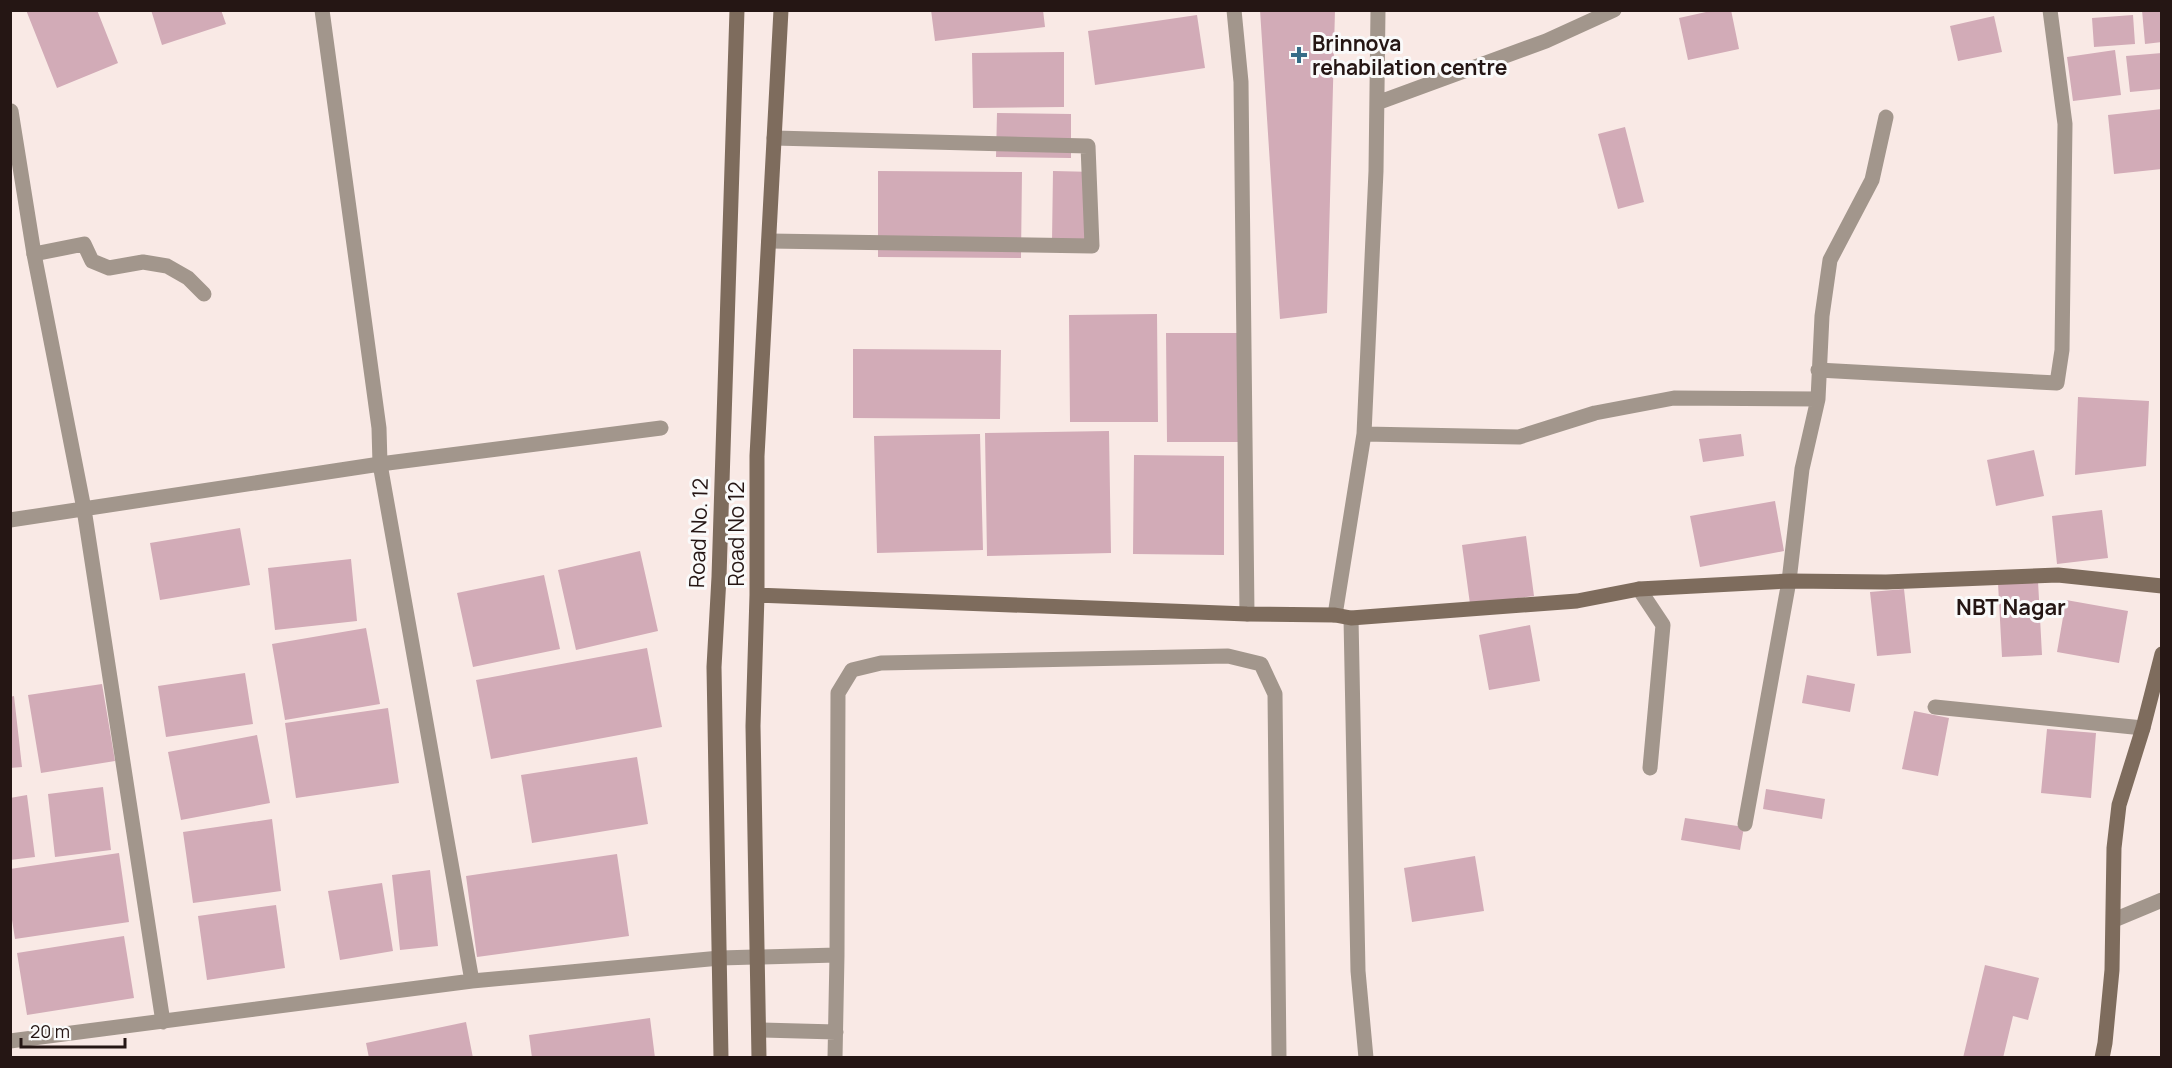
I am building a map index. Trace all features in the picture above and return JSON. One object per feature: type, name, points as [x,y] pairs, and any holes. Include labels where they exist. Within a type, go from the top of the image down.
[{"type":"main road","name":"Road No. 12","points":[[722,1058],[714,667],[719,577],[737,10]]},
{"type":"main road","name":"Road No 12","points":[[759,1058],[753,726],[757,595],[757,456],[781,10]]},
{"type":"main road","points":[[757,595],[1247,614],[1335,615],[1351,618],[1577,601],[1639,589],[1789,581],[1886,582],[2058,575],[2162,586]]},
{"type":"main road","points":[[2102,1058],[2112,970],[2114,848],[2119,805],[2143,728],[2162,654]]},
{"type":"street","points":[[322,10],[379,428],[380,464],[472,981]]},
{"type":"street","points":[[1234,10],[1241,82],[1247,614]]},
{"type":"street","points":[[1335,615],[1364,434],[1376,171],[1378,10]]},
{"type":"street","points":[[1377,103],[1546,41],[1614,10]]},
{"type":"street","points":[[1818,370],[2057,383],[2062,350],[2066,124],[2050,10]]},
{"type":"street","points":[[11,111],[34,254],[84,509],[163,1022]]},
{"type":"street","points":[[1746,824],[1789,581],[1802,469],[1818,399],[1822,316],[1830,260],[1872,180],[1886,117]]},
{"type":"street","points":[[769,241],[1092,246],[1088,146],[774,138]]},
{"type":"street","points":[[34,254],[84,244],[92,261],[109,268],[143,262],[167,266],[188,278],[204,294]]},
{"type":"street","points":[[1364,434],[1519,438],[1594,413],[1674,398],[1818,399]]},
{"type":"street","points":[[10,520],[380,464],[661,428]]},
{"type":"street","points":[[1639,589],[1663,625],[1650,768]]},
{"type":"street","points":[[1351,618],[1358,970],[1366,1058]]},
{"type":"street","points":[[835,1058],[838,693],[852,670],[881,663],[1228,656],[1261,664],[1275,694],[1279,1058]]},
{"type":"street","points":[[1935,707],[2143,728]]},
{"type":"street","points":[[2114,920],[2162,900]]},
{"type":"street","points":[[10,1041],[472,981],[720,958],[837,955]]},
{"type":"street","points":[[759,1030],[836,1032]]},
{"type":"building","points":[[26,10],[97,10],[118,63],[57,88]]},
{"type":"building","points":[[151,10],[221,10],[226,24],[162,45]]},
{"type":"building","points":[[931,10],[1043,10],[1045,27],[935,41]]},
{"type":"building","points":[[1260,10],[1335,10],[1327,313],[1280,319]]},
{"type":"building","points":[[1715,10],[1731,10],[1739,49],[1688,60],[1679,18]]},
{"type":"building","points":[[2142,10],[2162,10],[2162,42],[2145,44]]},
{"type":"building","points":[[1197,15],[1205,68],[1095,85],[1088,31]]},
{"type":"building","points":[[2133,15],[2135,44],[2094,47],[2092,18]]},
{"type":"building","points":[[1994,16],[2002,52],[1958,61],[1950,26]]},
{"type":"building","points":[[2115,50],[2121,95],[2073,101],[2067,57]]},
{"type":"building","points":[[1064,52],[1064,107],[973,108],[972,53]]},
{"type":"building","points":[[2162,53],[2162,89],[2130,92],[2126,56]]},
{"type":"building","points":[[2162,109],[2162,169],[2114,174],[2108,115]]},
{"type":"building","points":[[997,113],[1071,114],[1071,158],[996,157]]},
{"type":"building","points":[[1625,127],[1644,202],[1618,209],[1598,134]]},
{"type":"building","points":[[878,171],[1022,172],[1021,258],[878,257]]},
{"type":"building","points":[[1053,171],[1096,172],[1095,242],[1052,242]]},
{"type":"building","points":[[1157,314],[1158,422],[1070,422],[1069,315]]},
{"type":"building","points":[[1166,333],[1238,333],[1238,442],[1167,442]]},
{"type":"building","points":[[853,349],[1001,350],[1000,419],[853,418]]},
{"type":"building","points":[[2078,397],[2149,401],[2146,466],[2075,475]]},
{"type":"building","points":[[1109,431],[1111,553],[987,556],[985,433]]},
{"type":"building","points":[[980,434],[983,550],[877,553],[874,436]]},
{"type":"building","points":[[1741,434],[1744,456],[1703,462],[1699,439]]},
{"type":"building","points":[[2034,450],[2044,496],[1996,506],[1987,460]]},
{"type":"building","points":[[1134,455],[1224,456],[1224,555],[1133,554]]},
{"type":"building","points":[[1775,501],[1784,551],[1700,567],[1690,516]]},
{"type":"building","points":[[2102,510],[2108,558],[2057,564],[2052,516]]},
{"type":"building","points":[[240,528],[250,585],[160,600],[150,543]]},
{"type":"building","points":[[1526,536],[1534,596],[1470,604],[1462,545]]},
{"type":"building","points":[[640,551],[658,631],[576,650],[558,570]]},
{"type":"building","points":[[351,559],[357,621],[275,630],[268,568]]},
{"type":"building","points":[[544,575],[560,649],[473,667],[457,593]]},
{"type":"building","points":[[2038,581],[2042,655],[2002,657],[1998,583]]},
{"type":"building","points":[[1904,589],[1911,653],[1877,656],[1870,592]]},
{"type":"building","points":[[2066,600],[2128,611],[2119,663],[2057,652]]},
{"type":"building","points":[[1530,625],[1540,681],[1489,690],[1479,635]]},
{"type":"building","points":[[366,628],[380,704],[285,720],[272,644]]},
{"type":"building","points":[[647,648],[662,727],[491,759],[476,680]]},
{"type":"building","points":[[245,673],[253,724],[166,737],[158,686]]},
{"type":"building","points":[[1807,675],[1855,684],[1850,712],[1802,703]]},
{"type":"building","points":[[102,684],[115,761],[41,773],[28,695]]},
{"type":"building","points":[[14,696],[22,767],[10,768],[10,697]]},
{"type":"building","points":[[388,708],[399,783],[296,798],[285,723]]},
{"type":"building","points":[[1914,711],[1949,718],[1938,776],[1902,769]]},
{"type":"building","points":[[2047,729],[2096,733],[2091,798],[2041,793]]},
{"type":"building","points":[[257,735],[270,803],[181,820],[168,752]]},
{"type":"building","points":[[637,757],[648,824],[532,843],[521,775]]},
{"type":"building","points":[[103,787],[111,850],[55,857],[48,794]]},
{"type":"building","points":[[1766,789],[1825,799],[1822,819],[1763,809]]},
{"type":"building","points":[[27,795],[35,857],[10,860],[10,798]]},
{"type":"building","points":[[1685,818],[1744,827],[1740,850],[1681,840]]},
{"type":"building","points":[[272,819],[281,891],[193,903],[183,832]]},
{"type":"building","points":[[119,853],[129,922],[15,939],[10,907],[10,869]]},
{"type":"building","points":[[617,854],[629,936],[477,957],[466,876]]},
{"type":"building","points":[[1475,856],[1484,911],[1412,922],[1404,868]]},
{"type":"building","points":[[430,870],[438,946],[400,950],[392,875]]},
{"type":"building","points":[[382,883],[393,951],[340,960],[328,891]]},
{"type":"building","points":[[276,905],[285,968],[207,980],[198,916]]},
{"type":"building","points":[[124,936],[134,998],[27,1015],[17,953]]},
{"type":"building","points":[[1985,965],[2039,978],[2028,1020],[2013,1016],[2003,1058],[1963,1058]]},
{"type":"building","points":[[650,1018],[655,1058],[532,1058],[529,1035]]},
{"type":"building","points":[[466,1022],[473,1058],[369,1058],[366,1043]]},
{"type":"place","name":"Brinnova rehabilation centre","points":[[1299,55]]},
{"type":"district","name":"NBT Nagar","points":[[2011,607]]}]
